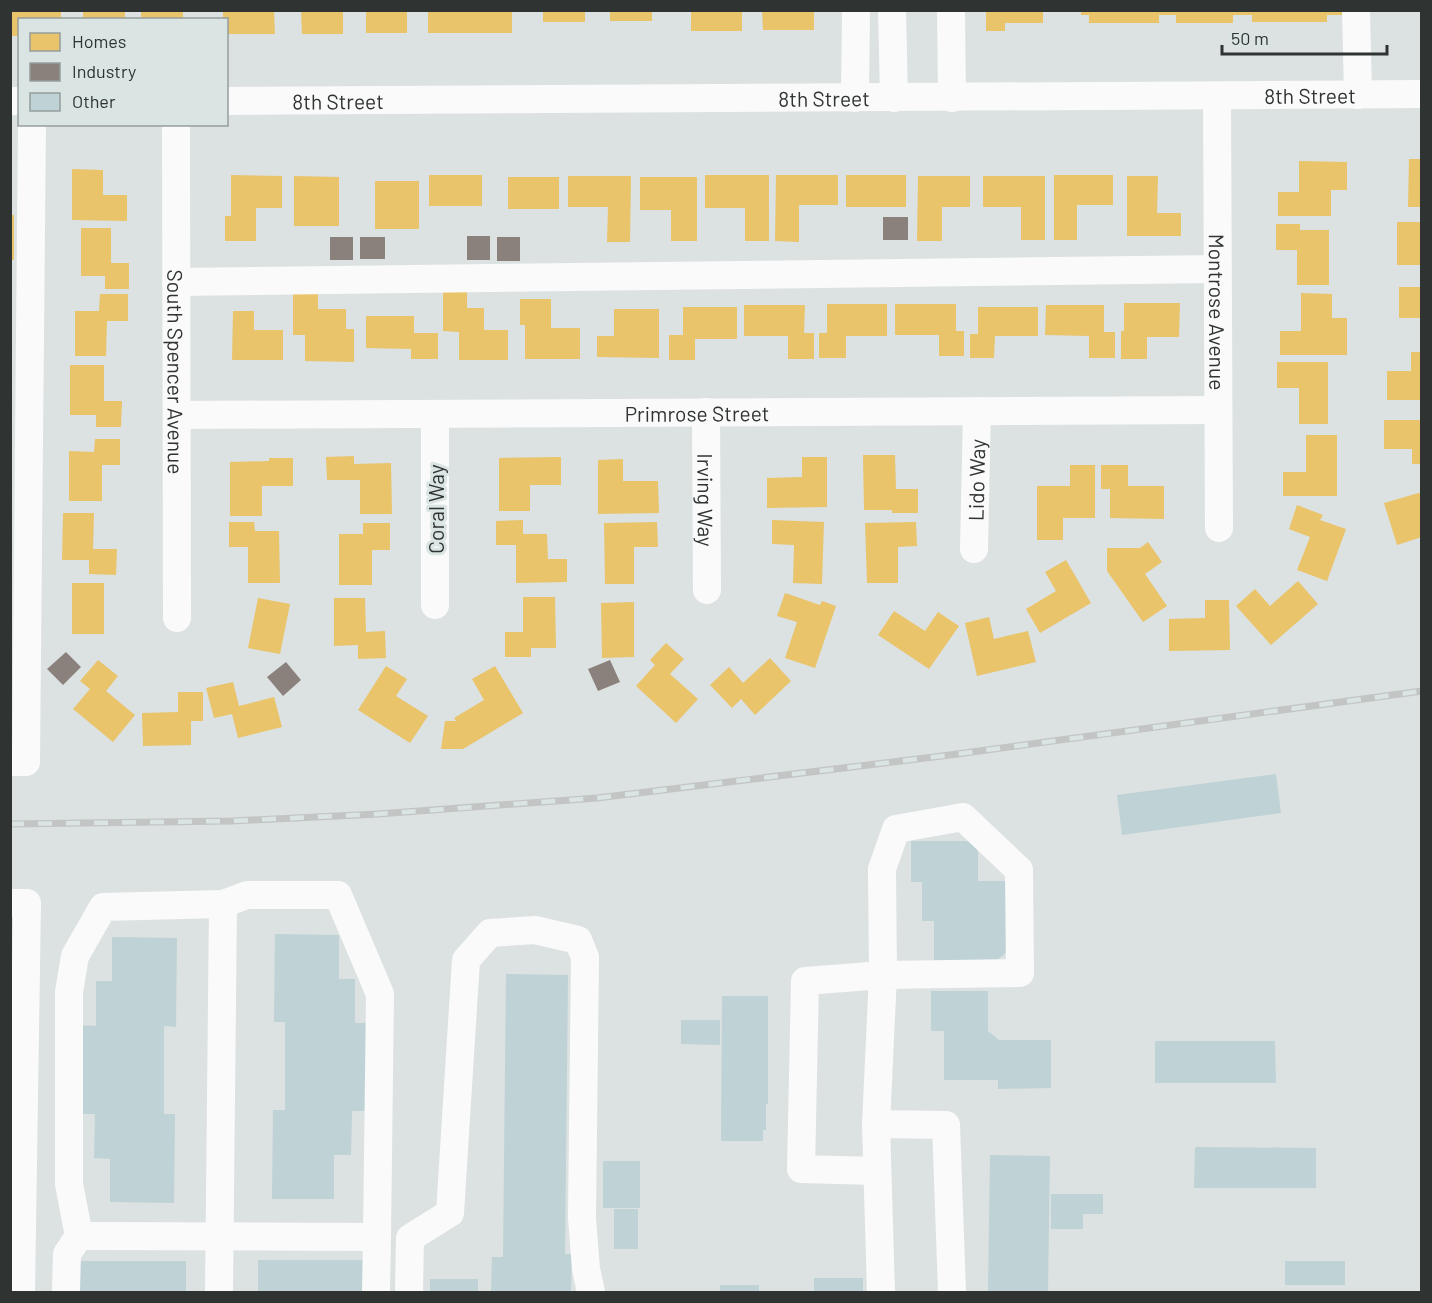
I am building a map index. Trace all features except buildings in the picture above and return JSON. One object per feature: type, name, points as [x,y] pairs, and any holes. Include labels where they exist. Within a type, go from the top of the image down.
[{"type":"street","points":[[855,98],[856,10]]},
{"type":"street","points":[[892,10],[894,98]]},
{"type":"street","points":[[951,10],[952,98]]},
{"type":"street","points":[[1356,10],[1358,95]]},
{"type":"street","name":"8th Street","points":[[228,101],[1422,94]]},
{"type":"street","name":"Montrose Avenue","points":[[1216,96],[1219,528]]},
{"type":"street","points":[[10,762],[26,762],[20,294],[32,126]]},
{"type":"street","name":"South Spencer Avenue","points":[[176,126],[177,618]]},
{"type":"street","points":[[176,282],[1217,269]]},
{"type":"street","name":"Primrose Street","points":[[177,415],[1218,410]]},
{"type":"street","name":"Lido Way","points":[[974,549],[976,411]]},
{"type":"street","name":"Irving Way","points":[[706,412],[707,590]]},
{"type":"street","name":"Coral Way","points":[[435,414],[435,605]]},
{"type":"street","points":[[878,1171],[801,1169],[805,981],[883,975],[1020,973],[1019,870],[963,817],[896,830],[882,868],[883,975],[876,1124],[878,1171],[881,1293]]},
{"type":"street","points":[[66,1293],[67,1254],[79,1236],[69,1184],[69,992],[75,956],[103,907],[223,904],[247,895],[338,895],[380,994],[376,1293]]},
{"type":"street","points":[[10,903],[27,903],[16,1192],[21,1293]]},
{"type":"street","points":[[219,1293],[223,904]]},
{"type":"street","points":[[409,1293],[410,1238],[450,1213],[466,960],[490,933],[535,930],[578,940],[585,957],[582,1218],[586,1269],[591,1293]]},
{"type":"street","points":[[876,1124],[946,1125],[952,1293]]},
{"type":"street","points":[[79,1236],[377,1237]]},
{"type":"railway","points":[[10,824],[231,821],[378,814],[597,798],[950,755],[1422,691]]}]
